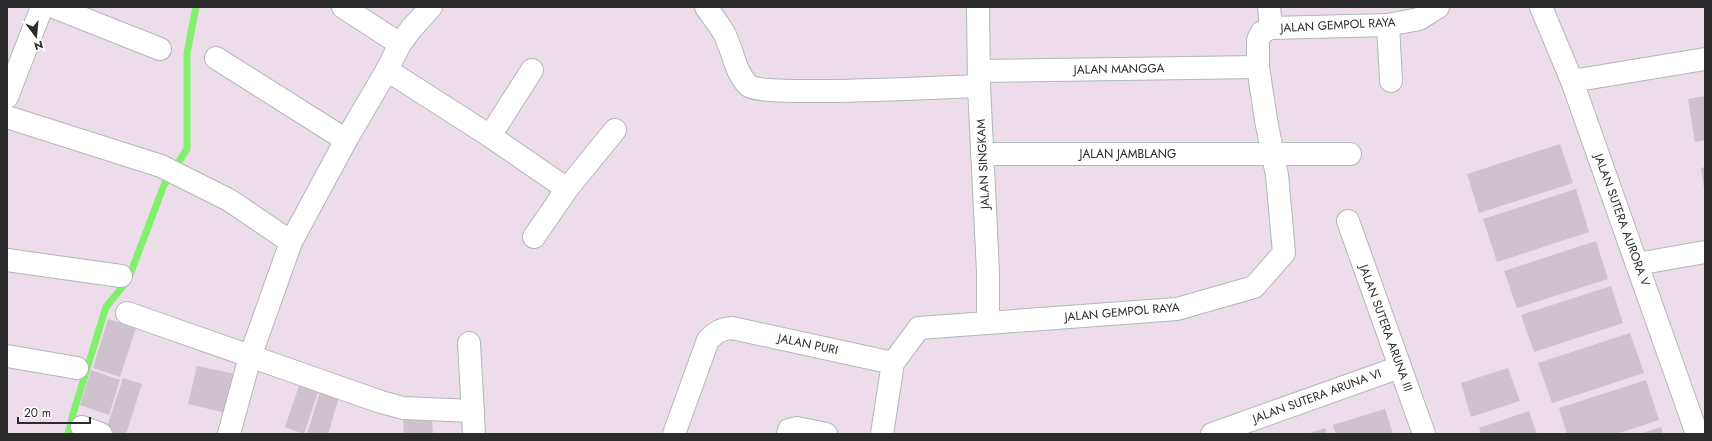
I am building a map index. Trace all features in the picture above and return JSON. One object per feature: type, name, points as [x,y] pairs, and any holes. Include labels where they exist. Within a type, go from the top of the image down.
[{"type":"street","points":[[7,97],[42,7]]},
{"type":"street","points":[[54,7],[160,49]]},
{"type":"street","points":[[343,7],[406,36]]},
{"type":"street","points":[[406,36],[407,7]]},
{"type":"street","points":[[229,434],[250,357],[291,242],[346,140],[388,70],[406,36],[432,7]]},
{"type":"street","name":"JALAN MANGGA","points":[[706,7],[724,32],[740,76],[750,88],[767,91],[847,91],[979,78],[1258,67]]},
{"type":"street","name":"JALAN SINGKAM","points":[[978,7],[979,78],[988,272],[988,322]]},
{"type":"street","name":"JALAN GEMPOL RAYA","points":[[882,434],[893,363],[919,328],[1177,309],[1254,287],[1284,253],[1277,175],[1258,67],[1258,40],[1270,18],[1388,25],[1438,7]]},
{"type":"street","name":"JALAN SUTERA AURORA V","points":[[1542,7],[1572,81],[1697,434]]},
{"type":"street","points":[[1388,25],[1391,81]]},
{"type":"street","points":[[216,58],[346,140]]},
{"type":"street","points":[[1572,81],[1705,59]]},
{"type":"street","points":[[388,70],[490,136],[567,189]]},
{"type":"street","points":[[490,136],[532,70]]},
{"type":"street","points":[[7,117],[161,166],[229,200],[291,242]]},
{"type":"street","points":[[534,237],[567,189],[615,130]]},
{"type":"street","name":"JALAN JAMBLANG","points":[[982,154],[1350,154]]},
{"type":"street","name":"JALAN SUTERA ARUNA III","points":[[1348,222],[1424,434]]},
{"type":"street","points":[[1637,264],[1705,252]]},
{"type":"street","points":[[7,260],[121,276]]},
{"type":"street","points":[[127,313],[380,402],[404,408],[473,411]]},
{"type":"street","name":"JALAN PURI","points":[[674,434],[708,340],[715,332],[723,328],[732,328],[893,363]]},
{"type":"street","points":[[469,343],[474,434]]},
{"type":"street","points":[[7,356],[77,368]]},
{"type":"street","name":"JALAN SUTERA ARUNA VI","points":[[1212,434],[1400,367]]},
{"type":"street","points":[[788,434],[789,430],[797,428],[826,434]]},
{"type":"building","points":[[1705,96],[1705,140],[1695,142],[1688,99]]},
{"type":"building","points":[[1560,144],[1573,183],[1479,213],[1467,174]]},
{"type":"building","points":[[1705,167],[1705,188],[1704,188],[1701,168]]},
{"type":"building","points":[[1576,189],[1589,232],[1497,262],[1483,219]]},
{"type":"building","points":[[1596,241],[1608,279],[1517,308],[1504,271]]},
{"type":"building","points":[[1611,286],[1623,323],[1534,352],[1521,315]]},
{"type":"building","points":[[108,319],[136,328],[120,377],[93,368]]},
{"type":"building","points":[[1630,333],[1644,373],[1552,403],[1538,363]]},
{"type":"building","points":[[197,366],[235,374],[226,413],[188,404]]},
{"type":"building","points":[[1508,368],[1520,401],[1471,417],[1461,383]]},
{"type":"building","points":[[91,370],[120,380],[109,415],[80,405]]},
{"type":"building","points":[[123,378],[142,384],[126,434],[119,434],[106,430]]},
{"type":"building","points":[[1646,380],[1659,420],[1617,434],[1567,434],[1559,408]]},
{"type":"building","points":[[299,386],[318,392],[304,434],[285,427]]},
{"type":"building","points":[[320,392],[339,397],[328,434],[307,434]]},
{"type":"building","points":[[1385,409],[1393,434],[1336,434],[1333,425]]},
{"type":"building","points":[[1529,411],[1537,434],[1481,434],[1479,428]]},
{"type":"building","points":[[432,419],[433,434],[404,434],[403,420]]},
{"type":"building","points":[[1661,427],[1663,434],[1640,434]]},
{"type":"building","points":[[1325,428],[1327,434],[1307,434]]},
{"type":"waterway","points":[[68,434],[106,307],[128,280],[164,185],[187,149],[187,53],[196,7]]}]
